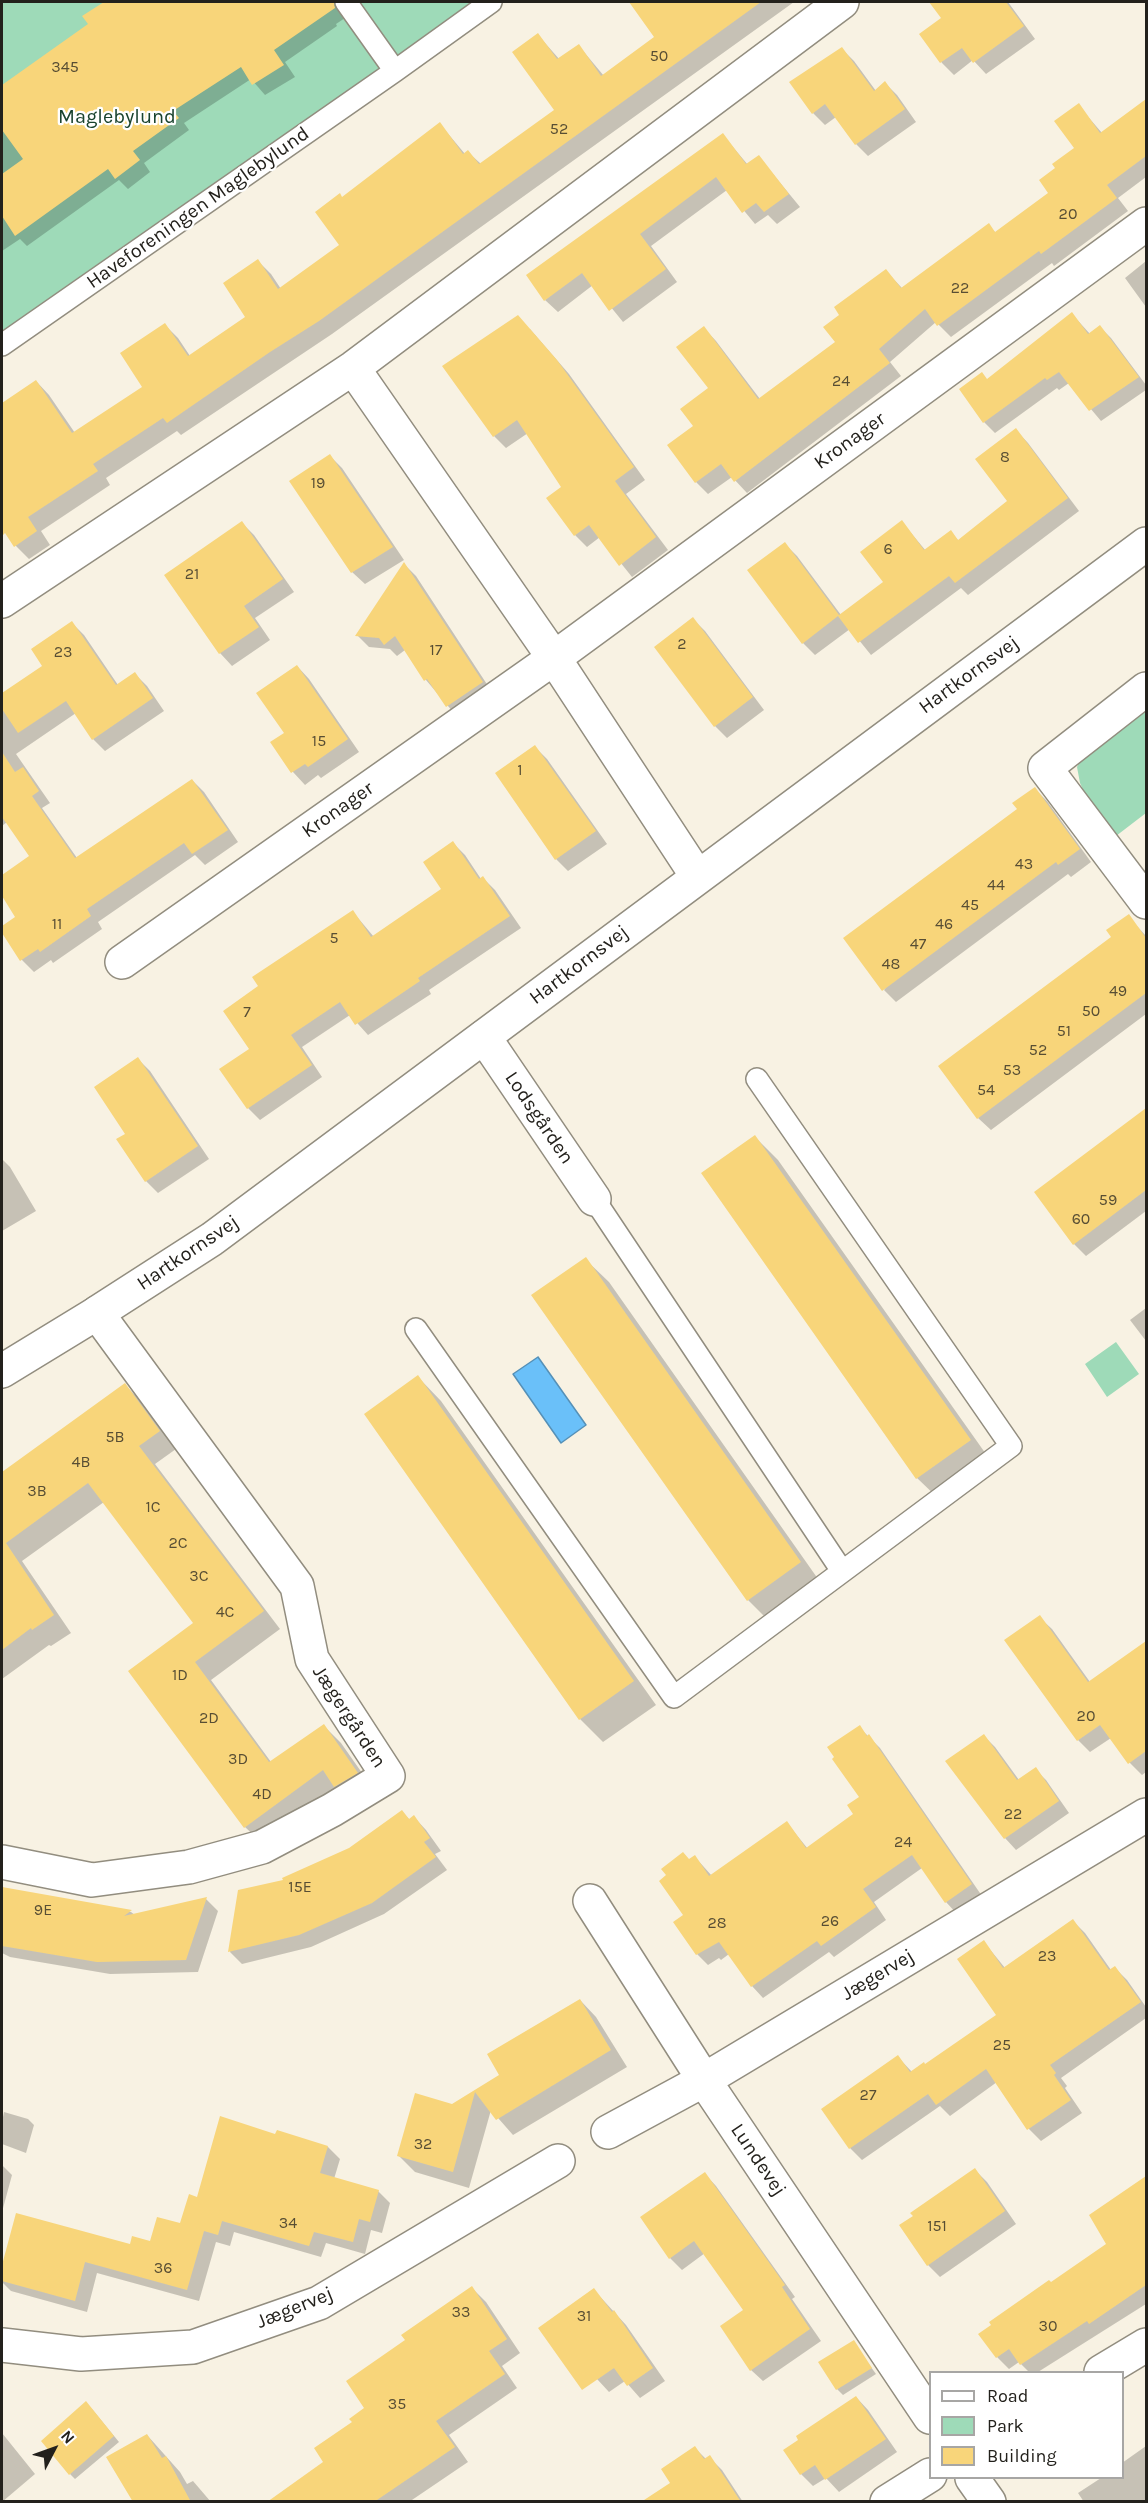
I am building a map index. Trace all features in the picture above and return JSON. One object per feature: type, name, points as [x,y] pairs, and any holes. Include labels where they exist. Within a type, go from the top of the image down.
[{"type":"street","points":[[2,601],[353,368],[842,2]]},
{"type":"street","name":"Kronager","points":[[122,962],[554,658],[1146,224]]},
{"type":"street","points":[[353,368],[554,658],[697,876]]},
{"type":"street","name":"Hartkornsvej","points":[[2,1371],[212,1239],[697,876],[1143,555]]},
{"type":"street","points":[[1146,688],[1045,768],[1146,902]]},
{"type":"street","name":"Lodsgården","points":[[484,1037],[594,1199]]},
{"type":"street","name":"Jægergården","points":[[2,1862],[92,1880],[189,1867],[262,1847],[332,1810],[388,1776],[312,1659],[297,1586],[97,1313]]},
{"type":"street","name":"Jægervej","points":[[608,2132],[704,2080],[1146,1815]]},
{"type":"street","name":"Lundevej","points":[[590,1901],[704,2080],[929,2416]]},
{"type":"street","name":"Jægervej","points":[[2,2344],[81,2354],[193,2348],[319,2303],[558,2161]]},
{"type":"street","points":[[1104,2371],[1146,2345]]},
{"type":"street","points":[[887,2502],[929,2476]]},
{"type":"street","points":[[973,2479],[988,2502]]},
{"type":"lane","points":[[346,2],[395,71]]},
{"type":"lane","name":"Haveforeningen Maglebylund","points":[[2,345],[491,2]]},
{"type":"lane","points":[[416,1329],[674,1697],[1011,1446],[757,1079]]},
{"type":"lane","points":[[594,1199],[842,1571]]},
{"type":"green space","name":"Maglebylund","points":[[2,2],[481,2],[2,335]]},
{"type":"green space","points":[[1146,704],[1146,813],[1116,836],[1087,798],[1080,783],[1077,767],[1086,749]]},
{"type":"green space","points":[[1116,1342],[1139,1374],[1107,1397],[1085,1364]]},
{"type":"water","points":[[538,1357],[586,1425],[561,1443],[513,1374]]},
{"type":"building","points":[[104,2],[334,2],[335,8],[274,50],[284,65],[252,85],[241,67],[173,111],[179,118],[133,151],[140,160],[115,179],[108,169],[15,236],[2,216],[2,174],[23,159],[2,130],[2,85],[88,24],[82,16]]},
{"type":"building","points":[[629,2],[761,2],[319,321],[167,423],[163,418],[93,464],[98,471],[28,517],[37,531],[14,547],[5,533],[2,536],[2,403],[36,380],[72,433],[142,387],[120,353],[165,323],[188,356],[245,317],[223,283],[258,259],[278,289],[339,245],[315,212],[340,193],[342,197],[440,122],[463,154],[468,150],[479,164],[554,110],[512,52],[538,33],[557,59],[579,44],[601,76],[654,37]]},
{"type":"building","points":[[929,2],[1006,2],[1024,26],[973,63],[962,48],[940,63],[919,34],[941,18]]},
{"type":"building","points":[[842,47],[874,91],[885,81],[905,109],[855,145],[825,104],[812,114],[789,82]]},
{"type":"building","points":[[1146,99],[1146,156],[1107,185],[1117,198],[1041,254],[1039,251],[937,326],[925,309],[879,349],[890,363],[734,482],[721,464],[695,483],[667,445],[693,426],[680,409],[708,388],[676,347],[704,326],[758,399],[835,342],[823,327],[839,315],[834,307],[886,269],[901,288],[989,223],[995,232],[1048,193],[1039,180],[1055,168],[1052,164],[1074,148],[1054,121],[1079,103],[1100,133]]},
{"type":"building","points":[[723,133],[746,164],[759,155],[789,194],[764,212],[756,203],[742,213],[716,177],[640,234],[666,269],[609,311],[582,273],[544,301],[526,275]]},
{"type":"building","points":[[1072,312],[1088,334],[1100,325],[1139,377],[1089,411],[1059,372],[1047,380],[1045,378],[983,423],[959,389],[982,372],[987,379]]},
{"type":"building","points":[[518,315],[557,360],[634,467],[615,481],[656,537],[619,566],[589,525],[574,536],[546,498],[561,487],[517,420],[493,437],[442,366]]},
{"type":"building","points":[[1016,428],[1068,498],[955,583],[949,576],[858,643],[838,616],[802,644],[747,570],[785,542],[839,615],[883,582],[860,552],[902,520],[924,550],[951,530],[958,540],[1007,501],[975,459]]},
{"type":"building","points":[[330,454],[393,547],[351,573],[289,481]]},
{"type":"building","points":[[242,521],[283,579],[244,606],[259,627],[219,654],[164,575]]},
{"type":"building","points":[[404,562],[483,682],[446,707],[427,679],[424,681],[395,636],[384,645],[379,638],[355,636]]},
{"type":"building","points":[[693,617],[753,697],[714,727],[654,647]]},
{"type":"building","points":[[72,621],[116,685],[135,672],[153,698],[92,740],[66,701],[18,733],[2,709],[2,693],[42,666],[31,649]]},
{"type":"building","points":[[297,665],[348,739],[308,767],[305,764],[291,773],[270,742],[284,733],[256,693]]},
{"type":"building","points":[[535,745],[596,831],[555,860],[495,773]]},
{"type":"building","points":[[2,752],[15,772],[23,767],[39,791],[32,796],[75,858],[192,779],[228,830],[192,854],[184,843],[87,909],[91,916],[40,952],[38,949],[20,961],[2,933],[2,926],[15,917],[2,896],[2,875],[29,856],[2,817]]},
{"type":"building","points":[[1035,787],[1080,849],[1058,865],[1056,862],[882,991],[843,938],[1017,809],[1012,803]]},
{"type":"building","points":[[453,841],[479,879],[483,876],[510,916],[418,978],[420,981],[355,1025],[340,1002],[291,1035],[312,1065],[247,1109],[219,1069],[249,1049],[223,1011],[258,986],[252,977],[353,910],[371,937],[441,889],[423,862]]},
{"type":"building","points":[[1129,914],[1146,938],[1146,993],[977,1119],[938,1066],[1111,937],[1106,930]]},
{"type":"building","points":[[138,1057],[198,1146],[145,1182],[116,1139],[125,1134],[94,1087]]},
{"type":"building","points":[[1146,1108],[1146,1190],[1073,1245],[1034,1192]]},
{"type":"building","points":[[755,1135],[971,1440],[916,1479],[701,1173]]},
{"type":"building","points":[[586,1257],[801,1562],[747,1601],[531,1295]]},
{"type":"building","points":[[418,1375],[634,1681],[579,1720],[364,1414]]},
{"type":"building","points":[[125,1383],[160,1431],[139,1446],[264,1611],[195,1662],[269,1762],[324,1724],[358,1773],[334,1787],[323,1770],[244,1828],[128,1671],[193,1623],[88,1483],[6,1543],[54,1615],[32,1630],[31,1628],[2,1650],[2,1472]]},
{"type":"building","points":[[1040,1615],[1088,1682],[1146,1641],[1146,1751],[1128,1764],[1100,1725],[1077,1741],[1004,1640]]},
{"type":"building","points":[[860,1725],[867,1736],[869,1734],[972,1884],[945,1903],[912,1855],[863,1889],[876,1907],[821,1946],[817,1941],[751,1987],[719,1942],[696,1955],[673,1922],[683,1915],[659,1881],[666,1875],[661,1869],[683,1852],[689,1859],[695,1855],[709,1876],[787,1821],[806,1848],[853,1814],[847,1805],[859,1797],[832,1759],[834,1757],[827,1747]]},
{"type":"building","points":[[984,1734],[1017,1780],[1036,1767],[1059,1801],[1004,1839],[945,1761]]},
{"type":"building","points":[[402,1810],[409,1819],[414,1815],[430,1838],[424,1842],[436,1857],[372,1903],[299,1935],[228,1952],[238,1890],[283,1880],[282,1878],[349,1848]]},
{"type":"building","points":[[2,1887],[132,1910],[124,1916],[207,1897],[186,1960],[97,1962],[2,1946]]},
{"type":"building","points":[[1073,1919],[1109,1970],[1115,1966],[1141,2002],[1050,2065],[1071,2100],[1027,2130],[986,2069],[936,2105],[928,2094],[849,2149],[821,2109],[898,2055],[910,2072],[996,2015],[957,1959],[984,1940],[1003,1968]]},
{"type":"building","points":[[580,1999],[611,2050],[496,2120],[475,2092],[453,2172],[397,2156],[415,2093],[452,2104],[499,2075],[487,2054]]},
{"type":"building","points":[[220,2116],[275,2134],[277,2130],[328,2146],[320,2173],[379,2190],[370,2222],[359,2219],[353,2242],[314,2232],[309,2246],[222,2221],[218,2235],[204,2231],[187,2290],[85,2262],[75,2301],[2,2281],[2,2265],[16,2213],[130,2244],[132,2236],[150,2241],[157,2217],[180,2223],[189,2194],[197,2197]]},
{"type":"building","points":[[975,2168],[1005,2211],[927,2266],[899,2225],[913,2216],[910,2213]]},
{"type":"building","points":[[705,2172],[785,2285],[782,2287],[810,2329],[750,2371],[720,2326],[743,2310],[694,2241],[669,2259],[640,2217]]},
{"type":"building","points":[[1146,2176],[1146,2285],[1089,2324],[1087,2321],[1020,2365],[1009,2349],[996,2358],[978,2334],[991,2325],[989,2322],[1106,2244],[1089,2215]]},
{"type":"building","points":[[472,2286],[507,2339],[489,2351],[505,2374],[436,2421],[455,2447],[374,2502],[267,2502],[323,2462],[314,2448],[352,2422],[349,2419],[364,2408],[346,2381],[405,2340],[401,2335]]},
{"type":"building","points":[[594,2288],[612,2312],[614,2310],[653,2368],[627,2386],[614,2368],[582,2390],[538,2328]]},
{"type":"building","points":[[854,2340],[872,2368],[836,2390],[818,2362]]},
{"type":"building","points":[[856,2396],[886,2439],[825,2480],[815,2465],[800,2475],[783,2450],[798,2440],[796,2436]]},
{"type":"building","points":[[86,2401],[114,2436],[69,2475],[41,2441]]},
{"type":"building","points":[[147,2434],[162,2458],[166,2456],[191,2502],[133,2502],[106,2457]]},
{"type":"building","points":[[695,2446],[704,2459],[710,2455],[741,2502],[641,2502],[670,2483],[661,2469]]}]
